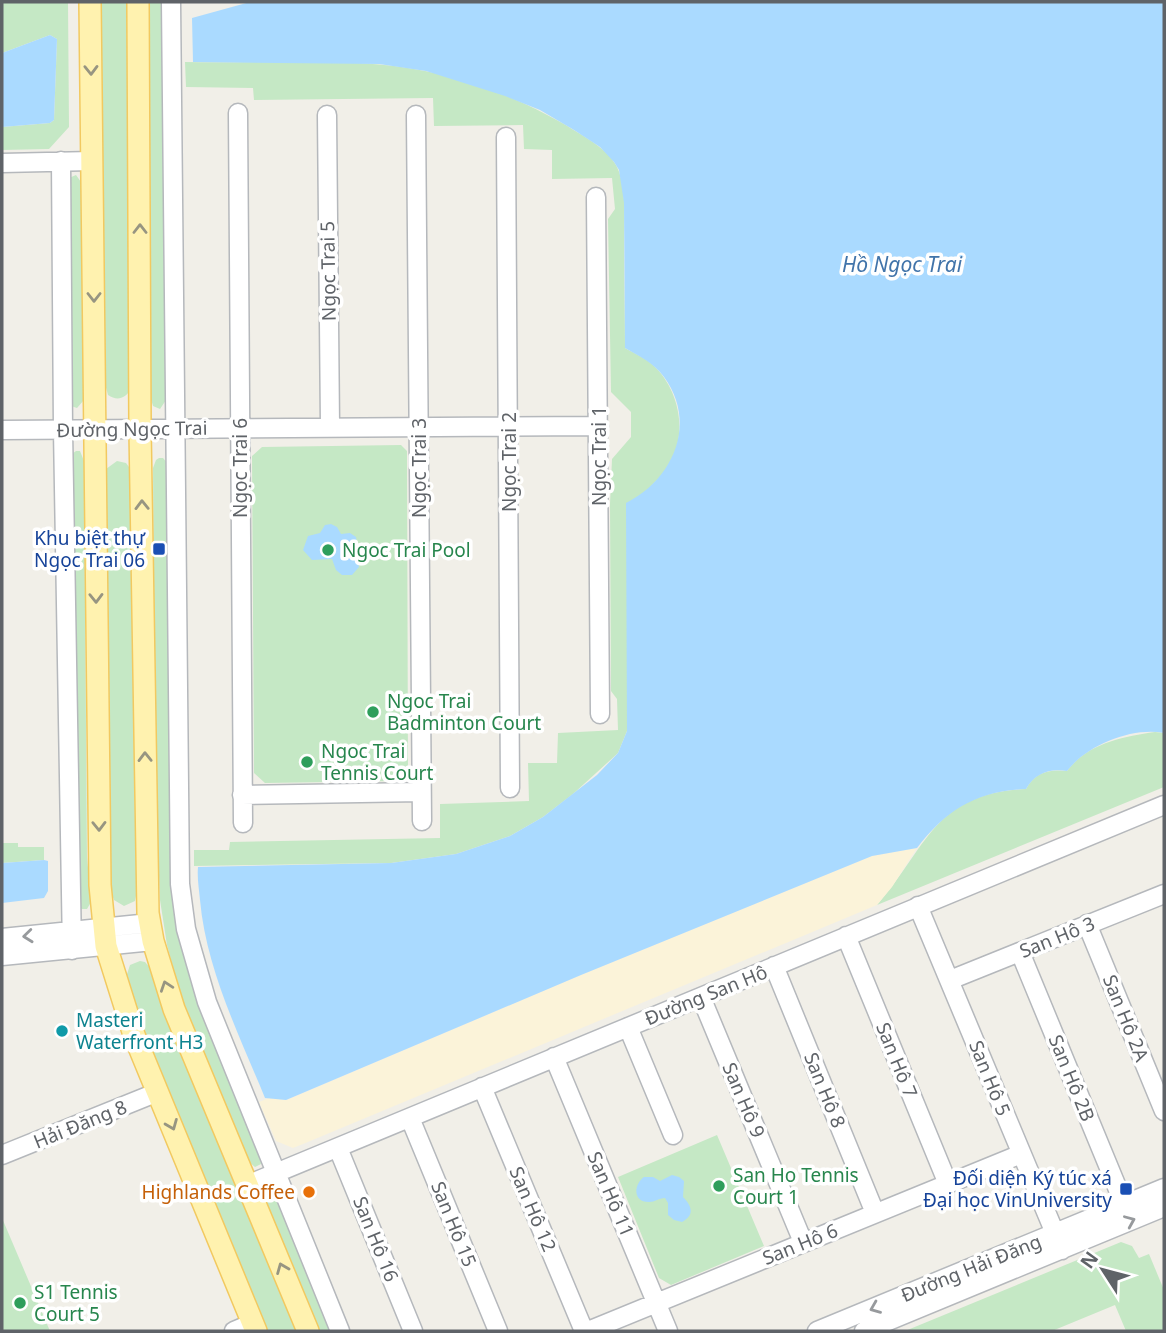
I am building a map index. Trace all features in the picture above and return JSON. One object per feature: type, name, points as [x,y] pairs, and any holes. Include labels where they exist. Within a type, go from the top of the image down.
[{"type":"main road","points":[[90,2],[93,429],[100,885],[104,937],[134,1035],[248,1329]]},
{"type":"main road","points":[[138,2],[146,881],[151,932],[174,1009],[308,1331]]},
{"type":"street","points":[[171,2],[180,884],[186,929],[207,1002],[340,1331]]},
{"type":"street","name":"Ngọc Trai 6","points":[[238,113],[243,823]]},
{"type":"street","name":"Ngọc Trai 5","points":[[327,115],[330,426]]},
{"type":"street","name":"Ngọc Trai 3","points":[[416,115],[422,821]]},
{"type":"street","name":"Ngọc Trai 2","points":[[506,137],[510,788]]},
{"type":"street","points":[[2,163],[92,160]]},
{"type":"street","points":[[61,161],[71,941]]},
{"type":"street","name":"Ngọc Trai 1","points":[[596,197],[600,714]]},
{"type":"street","name":"Đường Ngọc Trai","points":[[2,430],[419,425],[599,426]]},
{"type":"street","points":[[242,795],[421,793]]},
{"type":"street","name":"Đường San Hô","points":[[247,1185],[1164,805]]},
{"type":"street","name":"San Hô 3","points":[[950,980],[1087,924],[1162,900]]},
{"type":"street","name":"San Hô 5","points":[[918,906],[1058,1242]]},
{"type":"street","name":"San Hô 2A","points":[[1087,924],[1164,1111]]},
{"type":"street","points":[[2,956],[71,941],[151,932]]},
{"type":"street","name":"San Hô 7","points":[[846,936],[948,1184]]},
{"type":"street","points":[[2,938],[71,941]]},
{"type":"street","name":"San Hô 2B","points":[[1020,952],[1124,1204]]},
{"type":"street","name":"San Hô 8","points":[[775,966],[875,1213]]},
{"type":"street","name":"San Hô 9","points":[[701,997],[803,1242]]},
{"type":"street","points":[[628,1027],[673,1135]]},
{"type":"street","name":"San Hô 11","points":[[554,1057],[668,1331]]},
{"type":"street","name":"San Hô 12","points":[[482,1087],[586,1331]]},
{"type":"street","name":"Hải Đăng 8","points":[[2,1155],[158,1092]]},
{"type":"street","name":"San Hô 15","points":[[410,1118],[498,1331]]},
{"type":"street","name":"San Hô 16","points":[[338,1147],[413,1331]]},
{"type":"street","name":"San Hô 6","points":[[586,1331],[1021,1154]]},
{"type":"street","name":"Đường Hải Đăng","points":[[864,1331],[1058,1242],[1124,1204],[1164,1188]]},
{"type":"street","name":"Đường Hải Đăng","points":[[817,1331],[1058,1242],[1164,1207]]},
{"type":"green space","points":[[2,2],[68,2],[69,127],[49,149],[2,150],[2,127],[50,123],[54,120],[57,39],[50,35],[2,53]]},
{"type":"green space","points":[[101,2],[128,2],[131,389],[118,398],[108,395],[105,384]]},
{"type":"green space","points":[[148,2],[162,2],[166,400],[160,409],[153,406],[151,399]]},
{"type":"green space","points":[[185,62],[366,64],[396,66],[443,75],[497,92],[548,115],[594,142],[617,167],[624,203],[625,348],[653,365],[669,385],[678,410],[679,436],[668,466],[643,494],[628,638],[627,731],[618,753],[573,794],[543,817],[510,836],[456,854],[391,863],[194,866],[194,850],[229,850],[230,842],[440,838],[440,804],[529,801],[528,763],[557,763],[558,733],[618,730],[617,699],[611,691],[610,504],[612,459],[631,437],[631,412],[611,392],[608,219],[615,209],[612,178],[552,179],[552,150],[524,149],[523,125],[434,126],[433,98],[254,100],[253,88],[186,87]]},
{"type":"green space","points":[[76,175],[81,182],[84,400],[77,408],[71,406],[69,178]]},
{"type":"green space","points":[[401,445],[407,451],[408,773],[398,781],[265,783],[254,773],[252,456],[262,447]]},
{"type":"green space","points":[[80,451],[84,461],[87,857],[91,902],[87,909],[79,907],[72,454]]},
{"type":"green space","points":[[159,458],[163,458],[169,465],[172,876],[175,899],[180,935],[195,994],[260,1155],[261,1164],[255,1167],[249,1162],[182,1000],[167,945],[160,900],[155,779],[153,468]]},
{"type":"green space","points":[[117,461],[126,463],[132,471],[138,886],[135,901],[124,906],[114,900],[110,888],[106,469]]},
{"type":"green space","points":[[1155,732],[1164,733],[1164,787],[877,905],[922,843],[952,812],[971,801],[995,793],[1026,789],[1043,773],[1067,771],[1075,761],[1106,743]]},
{"type":"green space","points":[[2,843],[18,843],[18,847],[44,847],[44,860],[2,863]]},
{"type":"green space","points":[[145,962],[152,970],[170,1027],[296,1331],[267,1331],[145,1036],[126,977],[130,965]]},
{"type":"green space","points":[[717,1135],[764,1246],[671,1285],[659,1278],[618,1177]]},
{"type":"green space","points":[[271,1192],[275,1193],[333,1331],[318,1331],[265,1201],[265,1197]]},
{"type":"green space","points":[[2,1218],[50,1331],[2,1331]]},
{"type":"green space","points":[[1121,1242],[1132,1246],[1139,1258],[1149,1254],[1164,1290],[1164,1331],[1126,1331],[1115,1305],[1052,1331],[905,1331]]},
{"type":"sand","points":[[917,848],[877,905],[293,1148],[276,1141],[259,1102],[269,1098],[287,1100],[581,975],[872,856]]},
{"type":"water","name":"Hồ Ngọc Trai","points":[[250,2],[1164,2],[1164,733],[1138,733],[1111,740],[1086,753],[1067,771],[1055,770],[1038,775],[1026,789],[978,798],[952,813],[928,834],[917,848],[872,856],[286,1100],[265,1098],[216,976],[203,925],[198,867],[391,863],[456,854],[510,836],[543,817],[597,775],[618,753],[627,731],[626,503],[643,493],[668,465],[679,431],[679,413],[674,395],[660,372],[625,348],[624,203],[619,170],[600,147],[540,110],[426,71],[379,64],[193,62],[192,18]]},
{"type":"water","points":[[50,35],[57,39],[54,120],[50,123],[2,127],[2,53]]},
{"type":"water","name":"Ngoc Trai Pool","points":[[325,525],[337,527],[341,534],[350,533],[356,537],[357,543],[352,552],[359,567],[352,575],[342,575],[336,570],[332,559],[312,560],[303,550],[308,536],[320,533]]},
{"type":"water","points":[[48,861],[48,891],[44,898],[2,903],[2,863]]},
{"type":"water","points":[[672,1175],[684,1181],[683,1197],[690,1207],[689,1216],[682,1222],[668,1215],[665,1198],[643,1201],[636,1192],[644,1177],[653,1177],[660,1181]]},
{"type":"place","name":"Khu biệt thự Ngọc Trai 06","points":[[159,549]]},
{"type":"place","name":"Ngoc Trai Pool","points":[[328,550]]},
{"type":"place","name":"Ngoc Trai Badminton Court","points":[[373,712]]},
{"type":"place","name":"Ngoc Trai Tennis Court","points":[[307,762]]},
{"type":"place","name":"Masteri Waterfront H3","points":[[62,1031]]},
{"type":"place","name":"San Ho Tennis Court 1","points":[[719,1186]]},
{"type":"place","name":"Đối diện Ký túc xá Đại học VinUniversity","points":[[1126,1189]]},
{"type":"place","name":"Highlands Coffee","points":[[309,1192]]},
{"type":"place","name":"S1 Tennis Court 5","points":[[20,1303]]}]
